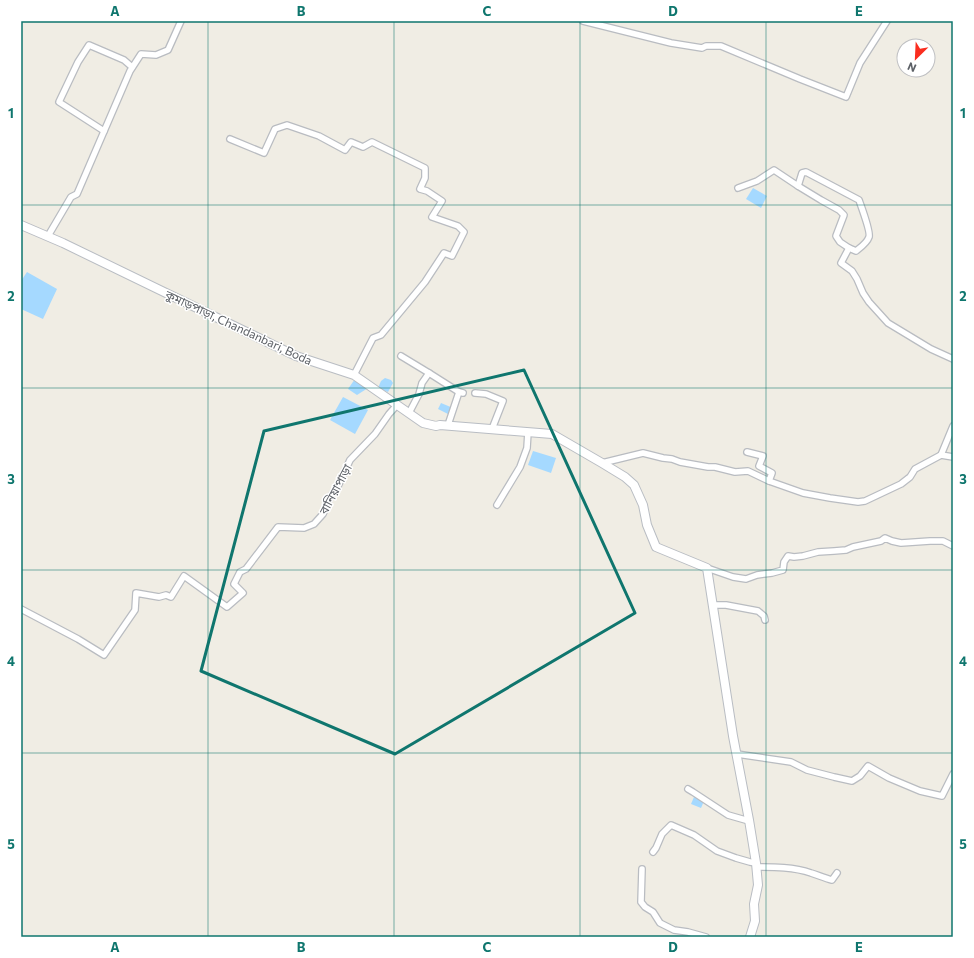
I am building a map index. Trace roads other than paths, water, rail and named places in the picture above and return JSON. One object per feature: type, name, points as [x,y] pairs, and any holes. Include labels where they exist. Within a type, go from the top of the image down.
[{"type":"street","points":[[48,236],[71,197],[76,194],[132,66],[141,54],[156,55],[168,50],[181,21]]},
{"type":"street","points":[[582,21],[686,46],[702,48],[706,46],[721,46],[846,97],[860,63],[887,21]]},
{"type":"street","points":[[104,131],[59,102],[78,62],[89,45],[124,60],[132,66]]},
{"type":"street","points":[[230,139],[264,153],[275,128],[287,125],[319,136],[345,150],[351,142],[364,147],[372,142],[425,168],[425,178],[420,189],[427,191],[442,201],[432,217],[458,226],[464,232],[452,256],[444,253],[425,282],[381,335],[373,338],[354,375]]},
{"type":"street","points":[[738,188],[757,181],[774,170],[798,186],[839,210],[844,215],[836,236],[840,242],[848,248],[856,251],[865,244],[870,236],[859,200],[806,172],[802,173],[798,186]]},
{"type":"street","name":"কুমাড়পাড়া, Chandanbari, Boda","points":[[21,225],[70,246],[296,356],[354,375],[423,423],[436,426],[440,425],[552,434],[625,477],[634,485],[643,505],[648,528],[656,548],[707,568]]},
{"type":"street","points":[[848,248],[841,263],[852,271],[869,302],[888,323],[931,349],[953,359]]},
{"type":"street","points":[[401,356],[461,393],[448,426]]},
{"type":"street","points":[[409,413],[419,394],[422,383],[429,373]]},
{"type":"street","points":[[475,392],[486,394],[503,401],[492,429]]},
{"type":"street","name":"বানিয়াপাড়া","points":[[21,609],[78,639],[104,655],[135,610],[136,593],[159,597],[166,595],[171,598],[184,576],[227,607],[243,593],[234,584],[240,572],[246,569],[278,527],[304,528],[314,524],[323,514],[330,497],[338,486],[350,460],[375,434],[388,414],[397,404]]},
{"type":"street","points":[[941,455],[953,426]]},
{"type":"street","points":[[497,505],[520,467],[527,448],[528,432]]},
{"type":"street","points":[[747,452],[763,456],[759,466],[772,473],[768,481]]},
{"type":"street","points":[[602,463],[643,453],[680,462],[715,467],[735,472],[748,471],[768,481],[803,493],[858,502],[865,501],[901,484],[910,477],[915,468],[941,455],[953,456]]},
{"type":"street","points":[[750,937],[755,921],[754,904],[758,885],[756,865],[707,568],[734,577],[746,579],[757,575],[783,570],[784,562],[788,556],[794,557],[818,552],[846,550],[886,538],[901,543],[943,541],[953,546]]},
{"type":"street","points":[[713,605],[726,605],[758,611],[764,616],[765,620]]},
{"type":"street","points":[[737,754],[790,762],[806,770],[852,781],[860,776],[868,766],[896,781],[920,791],[942,796],[953,774]]},
{"type":"street","points":[[688,789],[728,815],[749,821]]},
{"type":"street","points":[[653,852],[662,834],[671,825],[694,835],[717,851],[756,865],[810,872],[832,880],[837,873]]},
{"type":"street","points":[[642,869],[641,902],[645,907],[653,912],[660,923],[674,930],[706,937]]},
{"type":"water","points":[[753,188],[767,196],[761,208],[746,199]]},
{"type":"water","points":[[27,272],[57,289],[43,319],[21,309],[21,281]]},
{"type":"water","points":[[385,378],[391,380],[393,383],[388,392],[378,388],[381,381]]},
{"type":"water","points":[[355,379],[368,388],[357,395],[348,389]]},
{"type":"water","points":[[343,397],[368,410],[355,434],[330,420]]},
{"type":"water","points":[[441,403],[453,408],[450,415],[438,409]]},
{"type":"water","points":[[533,451],[556,458],[551,473],[528,465]]},
{"type":"water","points":[[694,797],[704,801],[701,808],[691,804]]}]
